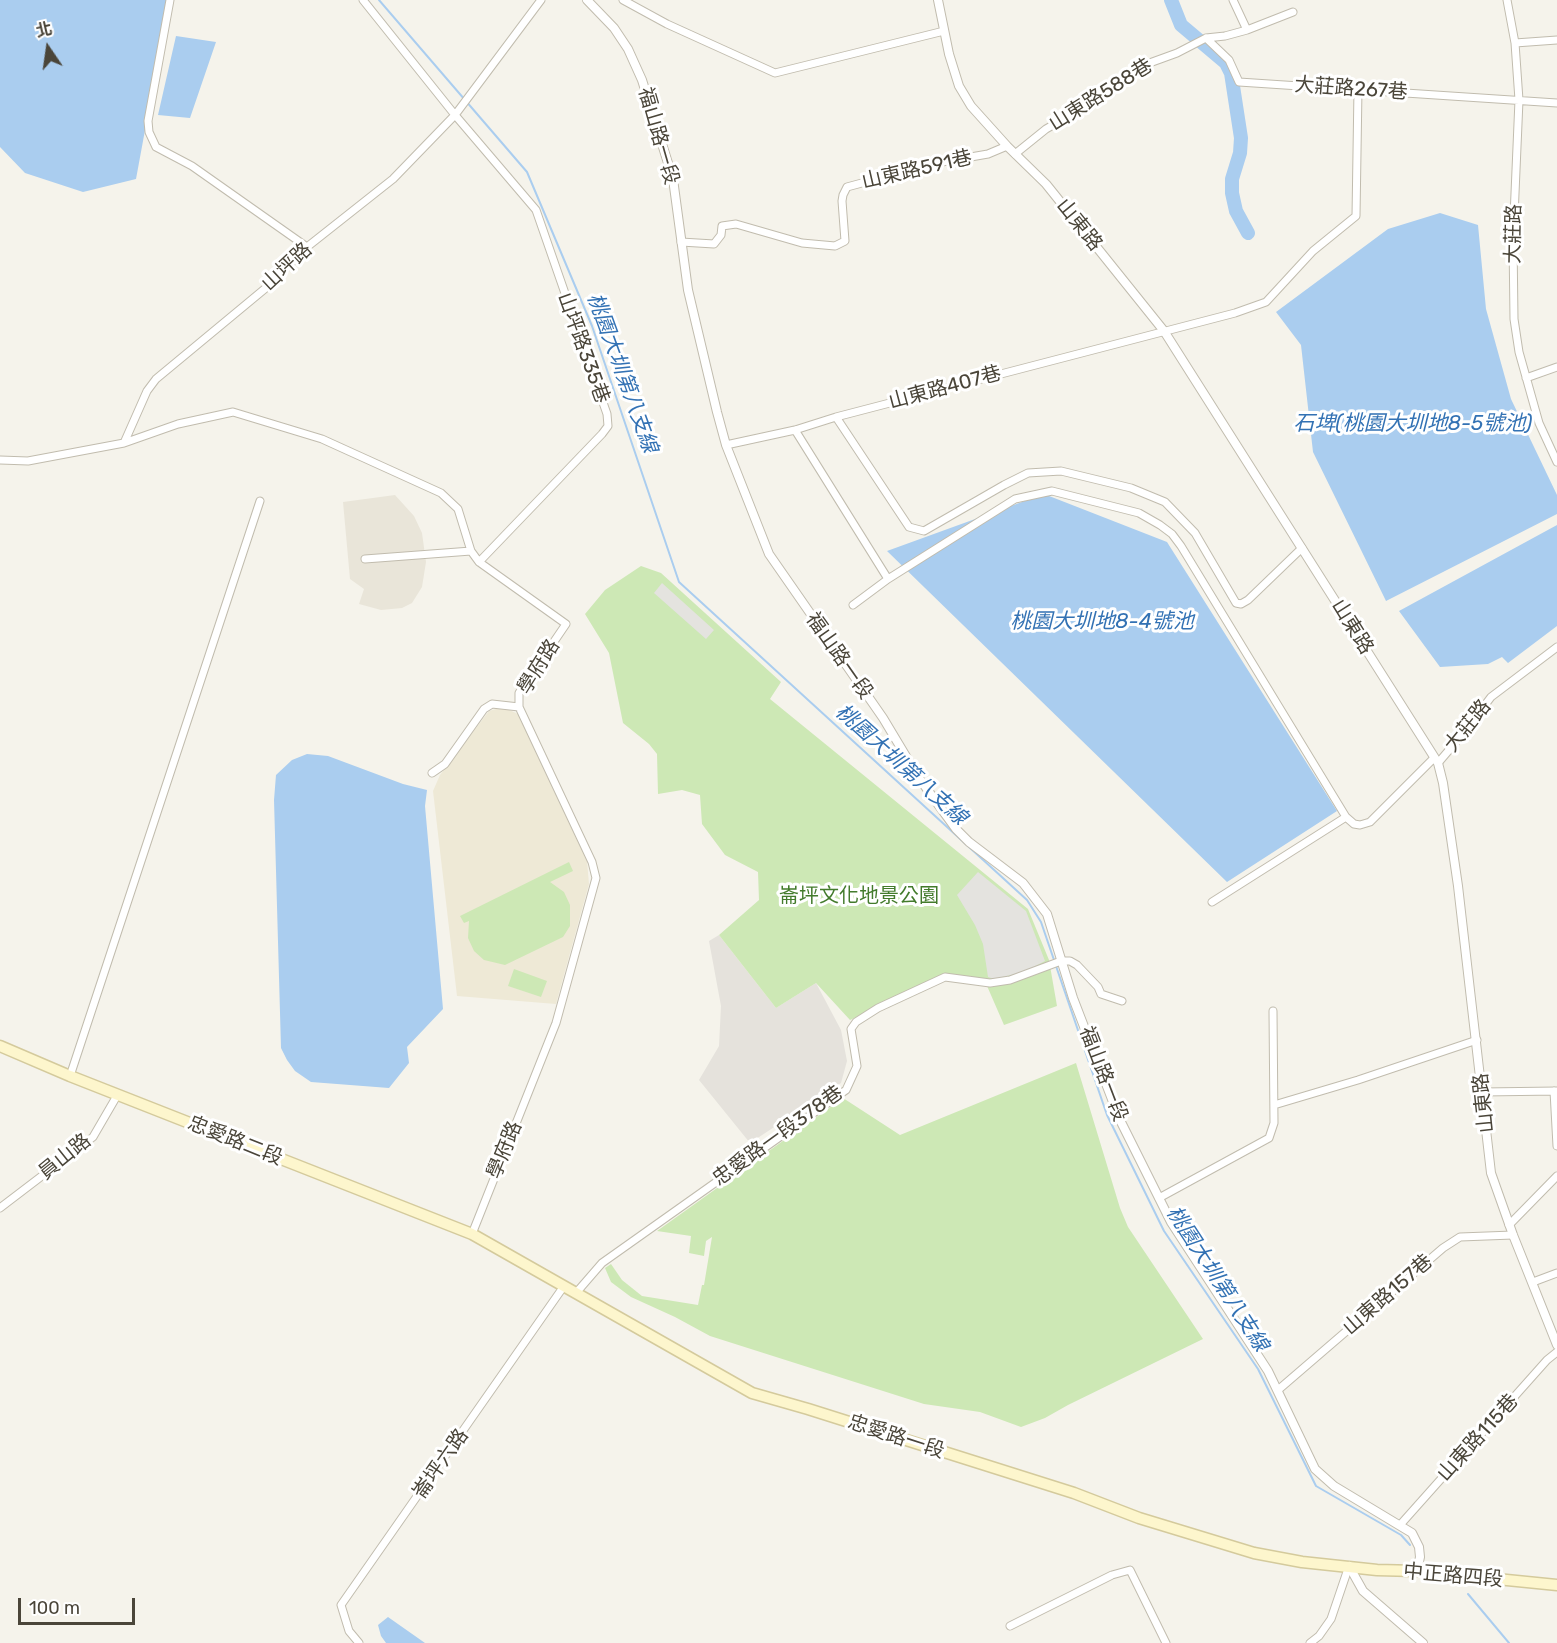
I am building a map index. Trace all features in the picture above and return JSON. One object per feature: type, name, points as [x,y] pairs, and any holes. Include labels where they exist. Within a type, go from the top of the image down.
[{"type":"main road","name":"忠愛路二段","points":[[0,1046],[343,1185],[472,1234]]},
{"type":"main road","name":"忠愛路一段","points":[[472,1234],[752,1393],[841,1419],[1074,1494],[1139,1518],[1244,1550],[1302,1562],[1349,1566]]},
{"type":"main road","name":"中正路四段","points":[[1349,1566],[1557,1585]]},
{"type":"street","points":[[170,0],[148,121],[149,132],[156,147],[192,166],[307,247]]},
{"type":"street","points":[[363,0],[455,115]]},
{"type":"street","name":"山坪路","points":[[124,443],[147,391],[156,380],[267,287],[307,247],[393,179],[455,115],[541,0]]},
{"type":"street","name":"福山路一段","points":[[587,0],[614,28],[628,49],[642,80],[673,178],[696,330],[726,446],[769,554],[883,718],[919,778],[956,829],[984,854],[1023,883],[1047,914],[1057,962],[1116,1111],[1171,1222],[1278,1390],[1315,1469],[1334,1486],[1412,1533],[1419,1547],[1420,1557],[1417,1571]]},
{"type":"street","points":[[623,0],[667,24],[775,73],[944,32]]},
{"type":"street","name":"山東路","points":[[938,0],[959,86],[971,106],[1046,184],[1164,331],[1436,760],[1443,783],[1458,886],[1491,1173],[1512,1235],[1557,1345]]},
{"type":"street","points":[[1233,0],[1247,30]]},
{"type":"street","name":"大莊路","points":[[1507,0],[1515,43],[1519,100],[1513,240],[1514,320],[1526,378],[1539,423],[1557,462]]},
{"type":"street","name":"山東路588巷","points":[[1015,154],[1046,129],[1111,92],[1128,74],[1144,64],[1177,53],[1206,38],[1247,30],[1293,12]]},
{"type":"street","name":"大莊路267巷","points":[[1206,38],[1228,60],[1239,82],[1557,103]]},
{"type":"street","points":[[1515,43],[1557,40]]},
{"type":"street","name":"山東路407巷","points":[[726,446],[795,430],[836,417],[1235,313],[1266,302],[1313,251],[1356,216],[1358,89]]},
{"type":"street","name":"山坪路335巷","points":[[455,115],[536,210],[607,414],[608,426],[479,562]]},
{"type":"street","name":"山東路591巷","points":[[681,242],[714,244],[721,235],[722,226],[736,224],[802,243],[836,246],[845,241],[842,201],[847,188],[936,163],[988,154],[1007,146]]},
{"type":"street","points":[[1526,378],[1557,367]]},
{"type":"street","name":"學府路","points":[[124,443],[178,424],[233,412],[322,439],[441,493],[458,509],[471,550],[479,562],[566,624],[519,693],[519,707],[592,861],[596,878],[556,1023],[472,1234]]},
{"type":"street","points":[[836,417],[909,526],[924,531],[1029,473],[1061,471],[1131,488],[1165,502],[1195,533],[1236,603],[1241,604],[1248,600],[1302,548]]},
{"type":"street","points":[[795,430],[888,579]]},
{"type":"street","points":[[0,460],[28,461],[124,443]]},
{"type":"street","points":[[853,606],[888,579],[1015,499],[1052,491],[1139,513],[1172,534],[1193,563],[1346,817],[1212,902]]},
{"type":"street","points":[[70,1076],[260,501]]},
{"type":"street","points":[[365,559],[471,550]]},
{"type":"street","name":"大莊路","points":[[1346,817],[1354,824],[1370,822],[1467,729],[1491,697],[1557,647]]},
{"type":"street","points":[[432,773],[445,765],[484,708],[492,704],[519,707]]},
{"type":"street","points":[[1057,962],[1070,961],[1077,965],[1098,987],[1101,994],[1122,1001]]},
{"type":"street","name":"忠愛路一段378巷","points":[[576,1293],[602,1263],[846,1090],[857,1066],[851,1029],[856,1022],[878,1008],[945,977],[990,983],[1010,980],[1057,962]]},
{"type":"street","points":[[1159,1198],[1269,1137],[1274,1123],[1273,1011]]},
{"type":"street","points":[[1274,1105],[1358,1080],[1477,1040]]},
{"type":"street","points":[[1483,1092],[1555,1091],[1557,1146]]},
{"type":"street","name":"員山路","points":[[0,1208],[93,1137],[118,1094]]},
{"type":"street","points":[[1509,1225],[1557,1176]]},
{"type":"street","name":"山東路157巷","points":[[1278,1390],[1443,1248],[1460,1237],[1512,1235]]},
{"type":"street","points":[[1533,1282],[1557,1273]]},
{"type":"street","name":"崙坪六路","points":[[359,1643],[349,1631],[341,1605],[564,1286]]},
{"type":"street","name":"山東路115巷","points":[[1400,1525],[1547,1360],[1557,1352]]},
{"type":"street","points":[[1310,1643],[1319,1636],[1331,1619],[1349,1566]]},
{"type":"street","points":[[1349,1566],[1363,1591],[1424,1643]]},
{"type":"street","points":[[1010,1626],[1112,1575],[1130,1570],[1166,1643]]},
{"type":"shaded area","points":[[395,495],[414,516],[422,533],[426,562],[422,587],[412,603],[402,608],[381,610],[359,604],[364,589],[350,579],[343,502]]},
{"type":"shaded area","points":[[662,583],[714,630],[706,639],[654,593]]},
{"type":"shaded area","points":[[503,707],[518,714],[587,861],[589,884],[556,1004],[457,996],[433,791],[440,775],[489,711]]},
{"type":"shaded area","points":[[978,872],[1026,911],[1045,961],[1024,972],[994,979],[988,977],[983,944],[975,925],[957,895]]},
{"type":"shaded area","points":[[719,935],[776,1008],[816,983],[841,1030],[847,1061],[841,1083],[750,1143],[699,1080],[719,1046],[721,1006],[709,941]]},
{"type":"green space","name":"崙坪文化地景公園","points":[[641,566],[661,573],[781,682],[770,699],[1028,909],[1049,960],[1057,1006],[1004,1025],[984,979],[946,974],[850,1020],[816,983],[776,1008],[719,935],[759,900],[758,872],[725,855],[702,824],[700,795],[682,790],[658,794],[657,754],[649,744],[623,723],[609,653],[585,614],[605,590]]},
{"type":"green space","points":[[569,862],[573,871],[550,882],[564,892],[570,905],[570,926],[563,937],[505,965],[484,960],[474,951],[468,938],[469,921],[464,923],[460,916]]},
{"type":"green space","points":[[514,969],[547,981],[541,997],[508,986]]},
{"type":"green space","points":[[1076,1063],[1120,1208],[1128,1227],[1203,1339],[1045,1418],[1021,1427],[980,1412],[924,1404],[710,1336],[631,1297],[611,1282],[605,1268],[611,1264],[622,1280],[642,1296],[698,1305],[702,1285],[704,1285],[712,1237],[706,1241],[704,1256],[689,1253],[691,1236],[657,1231],[843,1098],[900,1135]]},
{"type":"water","points":[[0,0],[169,0],[136,179],[83,192],[25,173],[0,147]]},
{"type":"water","points":[[176,36],[216,42],[190,118],[158,115]]},
{"type":"water","name":"石埤(桃園大圳地8-5號池)","points":[[1440,213],[1478,225],[1486,309],[1511,399],[1557,495],[1557,514],[1386,601],[1313,452],[1301,345],[1276,312],[1388,229]]},
{"type":"water","name":"桃園大圳地8-4號池","points":[[1044,494],[1167,542],[1337,811],[1227,882],[887,551]]},
{"type":"water","points":[[1557,525],[1557,626],[1508,663],[1502,657],[1488,664],[1440,667],[1399,611]]},
{"type":"water","points":[[307,754],[328,756],[403,784],[427,790],[425,806],[443,1009],[407,1047],[409,1063],[389,1088],[311,1082],[295,1071],[281,1048],[274,800],[276,775],[292,760]]},
{"type":"water","points":[[388,1617],[425,1643],[386,1643],[378,1625]]},
{"type":"waterway","name":"桃園大圳第八支線","points":[[379,0],[527,172],[592,326],[679,582],[1027,900],[1041,922],[1054,960]]},
{"type":"waterway","points":[[1171,0],[1181,25],[1226,63],[1231,73],[1241,138],[1240,153],[1232,179],[1232,193],[1236,211],[1248,233]]},
{"type":"waterway","name":"桃園大圳第八支線","points":[[1056,966],[1107,1115],[1164,1231],[1258,1369],[1316,1486],[1401,1535],[1410,1545]]},
{"type":"waterway","name":"桃園大圳第八支線","points":[[1468,1594],[1509,1643]]}]
